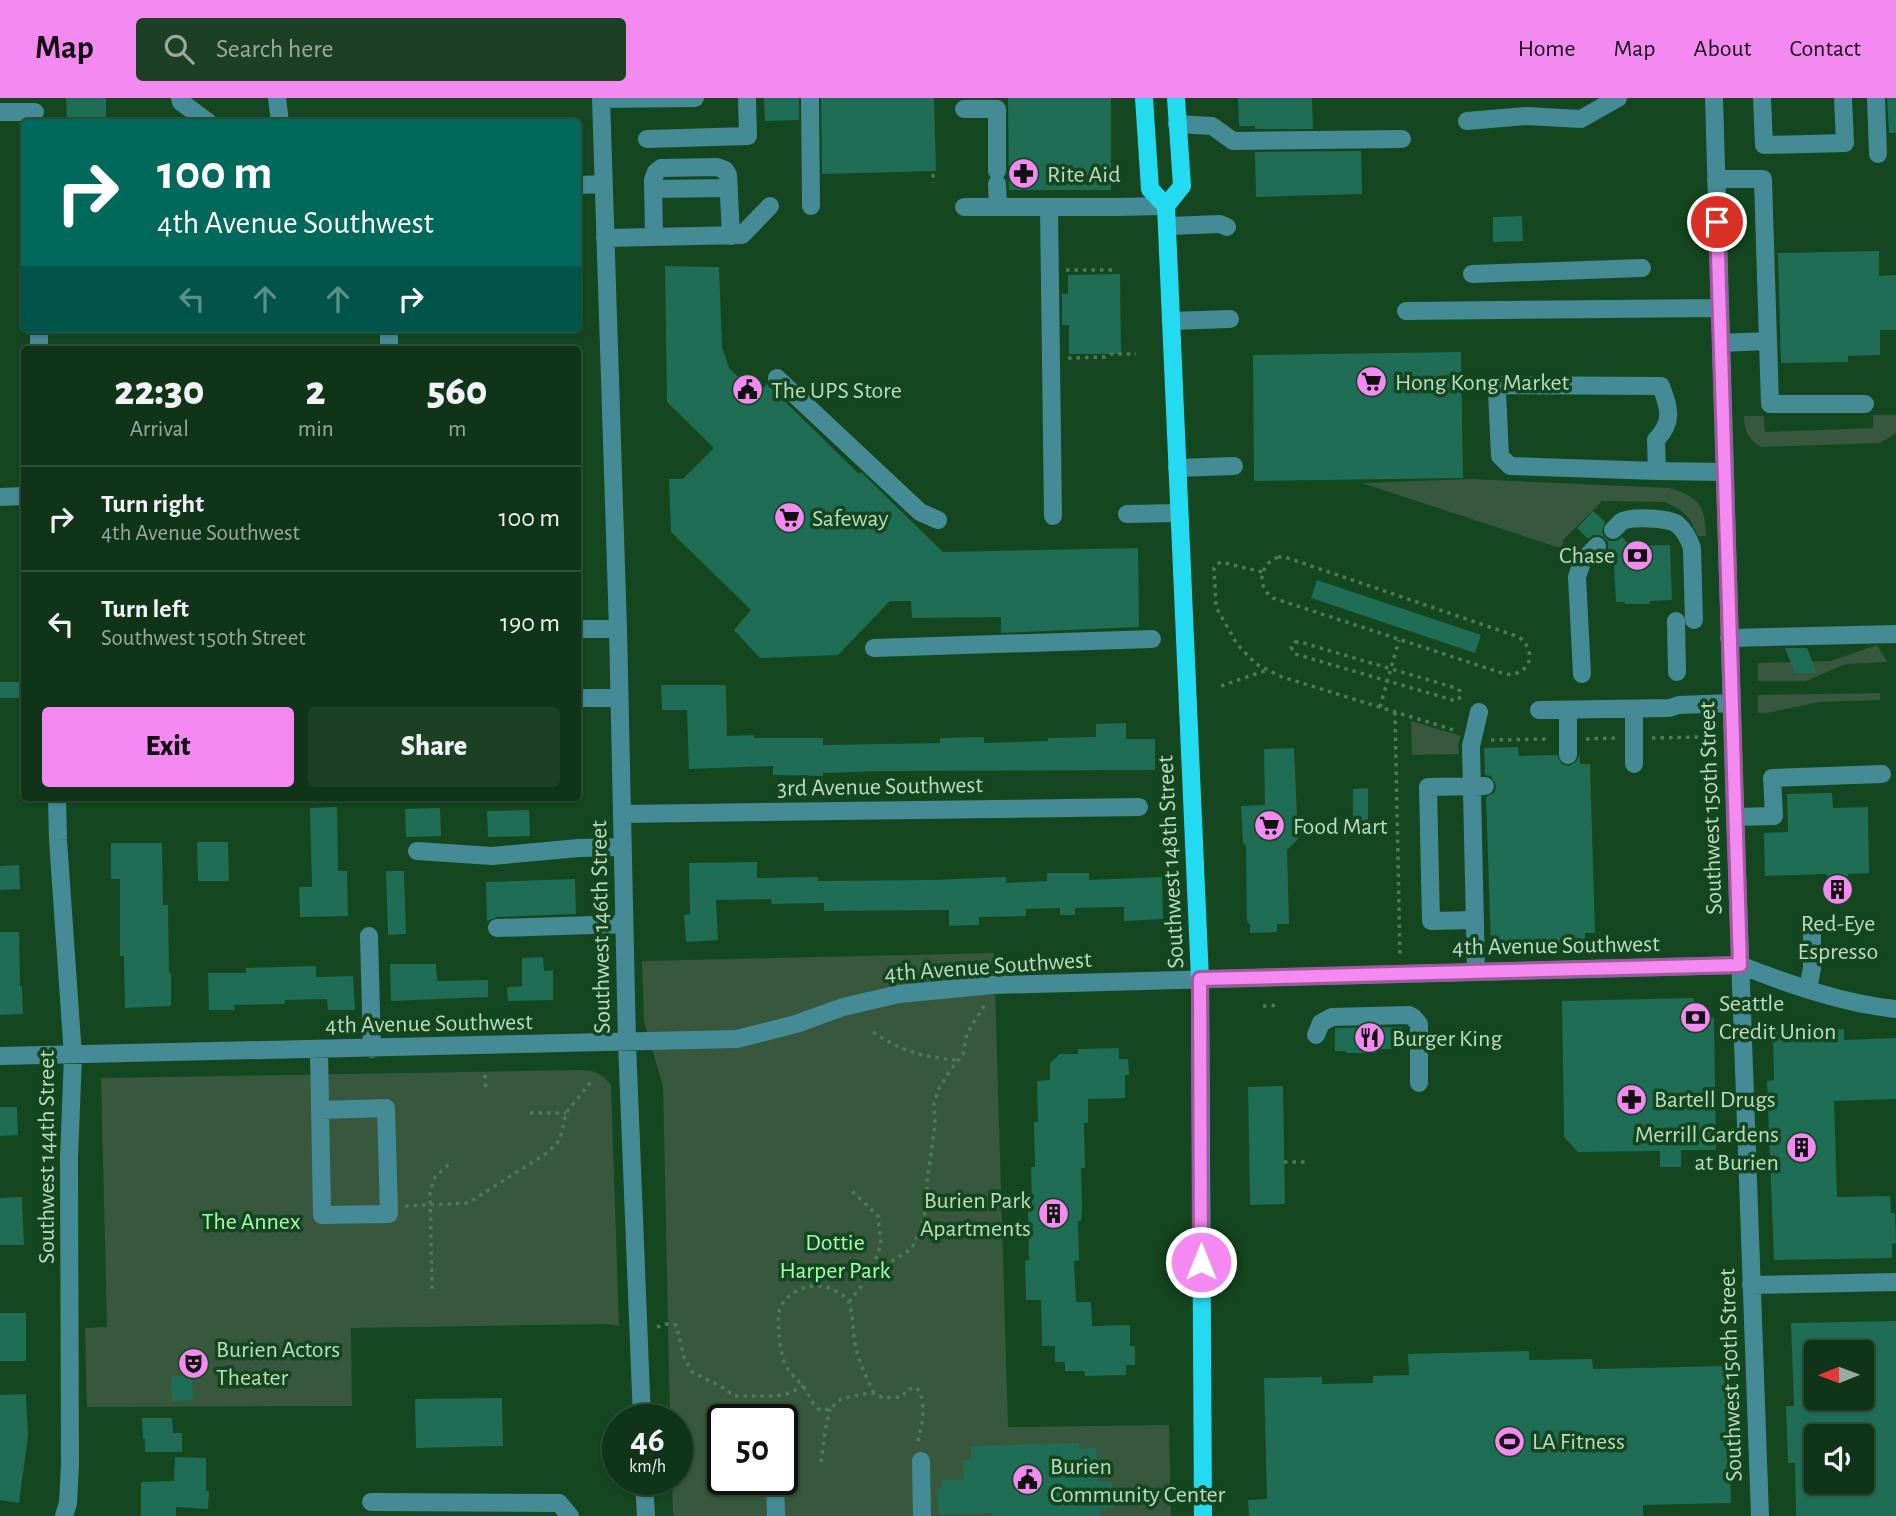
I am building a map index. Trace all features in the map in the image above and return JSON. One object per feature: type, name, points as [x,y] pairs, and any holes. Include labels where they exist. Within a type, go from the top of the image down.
[{"type":"main road","name":"Southwest 148th Street","points":[[1144,98],[1150,189],[1166,205],[1168,226],[1200,979],[1203,1516]]},
{"type":"main road","points":[[1166,205],[1182,186],[1176,98]]},
{"type":"street","points":[[180,98],[180,102],[204,119]]},
{"type":"street","points":[[277,98],[280,119]]},
{"type":"street","points":[[601,99],[695,98]]},
{"type":"street","points":[[647,139],[748,136],[747,98]]},
{"type":"street","points":[[810,98],[811,206]]},
{"type":"street","points":[[1466,121],[1526,117],[1581,119],[1618,98]]},
{"type":"street","name":"Southwest 150th Street","points":[[1714,98],[1731,709],[1760,1516]]},
{"type":"street","points":[[1762,98],[1764,145],[1844,143],[1843,98]]},
{"type":"street","points":[[1877,98],[1878,154]]},
{"type":"street","name":"Southwest 146th Street","points":[[601,99],[618,629],[627,1043],[641,1404]]},
{"type":"street","points":[[964,108],[997,108],[998,207]]},
{"type":"street","points":[[0,112],[35,111]]},
{"type":"street","points":[[1177,124],[1212,126],[1233,141],[1402,139]]},
{"type":"street","points":[[1716,179],[1763,179],[1770,404],[1865,404]]},
{"type":"street","points":[[581,185],[604,184]]},
{"type":"street","points":[[654,237],[653,189],[729,188],[731,236]]},
{"type":"street","points":[[964,207],[1166,205]]},
{"type":"street","points":[[605,238],[742,235],[770,206]]},
{"type":"street","points":[[1049,208],[1053,516]]},
{"type":"street","points":[[1168,226],[1220,224],[1227,227]]},
{"type":"street","points":[[1472,274],[1642,268]]},
{"type":"street","points":[[1406,311],[1720,308]]},
{"type":"street","points":[[1171,321],[1230,319]]},
{"type":"street","points":[[1721,343],[1768,341]]},
{"type":"street","points":[[777,378],[920,512],[938,520]]},
{"type":"street","points":[[1657,471],[1656,440],[1663,433],[1670,417],[1661,386],[1502,386],[1497,391],[1500,456],[1510,466],[1657,471],[1724,472]]},
{"type":"street","points":[[1177,468],[1234,466]]},
{"type":"street","points":[[0,497],[21,496]]},
{"type":"street","points":[[1127,514],[1179,513]]},
{"type":"street","points":[[1613,530],[1621,522],[1628,520],[1660,519],[1669,520],[1683,530],[1692,548],[1694,620]]},
{"type":"street","points":[[1582,674],[1577,577],[1583,562],[1597,546]]},
{"type":"street","points":[[1676,621],[1677,672]]},
{"type":"street","points":[[581,629],[618,629]]},
{"type":"street","points":[[1729,638],[1896,635]]},
{"type":"street","points":[[874,648],[1152,639]]},
{"type":"street","points":[[581,698],[619,698]]},
{"type":"street","points":[[1539,710],[1669,708],[1679,705],[1731,709]]},
{"type":"street","points":[[1568,747],[1566,715],[1633,717],[1731,709]]},
{"type":"street","points":[[1476,972],[1478,786],[1471,746],[1479,712]]},
{"type":"street","points":[[1633,717],[1634,764]]},
{"type":"street","points":[[1735,817],[1774,816],[1772,778],[1882,774]]},
{"type":"street","points":[[1475,920],[1431,921],[1428,787],[1478,786]]},
{"type":"street","name":"Southwest 144th Street","points":[[57,801],[73,1056],[69,1158],[70,1475],[64,1516]]},
{"type":"street","name":"3rd Avenue Southwest","points":[[622,814],[1139,807]]},
{"type":"street","points":[[417,851],[492,856],[579,848],[623,848]]},
{"type":"street","points":[[497,928],[624,924]]},
{"type":"street","points":[[1808,989],[1812,968],[1812,931]]},
{"type":"street","points":[[369,936],[372,1049]]},
{"type":"street","name":"4th Avenue Southwest","points":[[0,1056],[737,1040],[796,1024],[843,1007],[899,994],[993,985],[1740,965],[1808,989],[1858,1003],[1896,1009]]},
{"type":"street","points":[[1316,1035],[1321,1023],[1332,1017],[1409,1015],[1419,1024],[1419,1083]]},
{"type":"street","points":[[319,1050],[320,1110],[322,1215],[388,1214],[386,1108],[320,1110]]},
{"type":"street","points":[[1751,1285],[1896,1282]]},
{"type":"street","points":[[918,1455],[922,1516]]},
{"type":"street","points":[[645,1495],[646,1516]]},
{"type":"street","points":[[371,1502],[559,1503],[570,1516]]},
{"type":"path","points":[[933,174],[933,183]]},
{"type":"path","points":[[1063,270],[1113,270]]},
{"type":"path","points":[[1065,358],[1136,354]]},
{"type":"path","points":[[1285,557],[1519,638],[1528,646],[1530,658],[1523,671],[1510,675],[1399,640],[1273,598],[1264,588],[1262,572],[1272,560],[1285,557]]},
{"type":"path","points":[[1262,572],[1222,562],[1217,564],[1214,568],[1216,607],[1237,645],[1256,664],[1282,677],[1490,740],[1568,747],[1633,738],[1699,737]]},
{"type":"path","points":[[1380,707],[1399,640]]},
{"type":"path","points":[[1295,642],[1300,642],[1391,669],[1457,688],[1461,696],[1454,701],[1297,654],[1291,647],[1295,642]]},
{"type":"path","points":[[1221,686],[1268,670]]},
{"type":"path","points":[[1395,712],[1400,956]]},
{"type":"path","points":[[870,1275],[911,1249],[920,1232],[928,1200],[926,1183],[935,1125],[934,1104],[938,1090],[963,1054],[967,1033],[985,1005],[993,985]]},
{"type":"path","points":[[1264,1006],[1278,1005]]},
{"type":"path","points":[[873,1032],[907,1052],[957,1060]]},
{"type":"path","points":[[485,1074],[486,1092]]},
{"type":"path","points":[[388,1207],[468,1203],[547,1153],[560,1140],[566,1113],[593,1079]]},
{"type":"path","points":[[530,1113],[566,1113]]},
{"type":"path","points":[[1284,1162],[1306,1162]]},
{"type":"path","points":[[432,1289],[430,1192],[435,1177],[450,1163]]},
{"type":"path","points":[[849,1302],[870,1275],[881,1244],[878,1216],[851,1190]]},
{"type":"path","points":[[830,1409],[820,1410],[812,1405],[804,1386],[783,1362],[780,1338],[779,1310],[792,1293],[820,1285],[836,1290],[849,1302],[856,1349],[874,1393],[883,1398],[902,1397],[908,1389],[916,1388],[922,1394],[918,1455]]},
{"type":"path","points":[[665,1324],[676,1325],[684,1357],[692,1372],[734,1396],[776,1395],[804,1386]]},
{"type":"path","points":[[821,1462],[830,1409],[841,1399],[874,1393]]},
{"type":"green space","points":[[1873,415],[1896,415],[1896,433],[1880,443],[1761,447],[1748,434],[1744,416],[1764,416],[1765,432],[1873,428]]},
{"type":"green space","points":[[1469,479],[1669,488],[1687,495],[1698,504],[1704,517],[1706,536],[1698,536],[1689,518],[1665,502],[1602,501],[1563,540],[1563,549],[1362,483]]},
{"type":"green space","points":[[1877,645],[1886,662],[1846,664],[1806,681],[1758,681],[1758,663],[1831,661]]},
{"type":"green space","points":[[1880,693],[1880,700],[1820,702],[1758,713],[1758,695]]},
{"type":"green space","points":[[1411,721],[1461,736],[1459,754],[1412,755]]},
{"type":"green space","name":"Dottie Harper Park","points":[[994,953],[1008,1427],[1169,1425],[1171,1516],[673,1516],[672,1495],[693,1495],[693,1404],[670,1404],[663,1086],[644,1022],[642,961]]},
{"type":"green space","name":"The Annex","points":[[581,1070],[598,1074],[611,1086],[619,1326],[351,1328],[352,1406],[87,1407],[85,1328],[107,1327],[101,1078]]},
{"type":"building","points":[[66,98],[106,98],[106,118],[67,119]]},
{"type":"building","points":[[764,98],[799,98],[799,120],[765,121]]},
{"type":"building","points":[[821,98],[934,98],[936,171],[822,174]]},
{"type":"building","name":"Rite Aid","points":[[1008,98],[1111,98],[1111,190],[1009,190]]},
{"type":"building","points":[[1238,98],[1312,98],[1313,129],[1255,129],[1255,126],[1239,126]]},
{"type":"building","points":[[1887,98],[1896,98],[1896,133],[1889,133]]},
{"type":"building","points":[[1361,151],[1362,194],[1256,197],[1255,152]]},
{"type":"building","points":[[1522,216],[1523,241],[1493,242],[1493,217]]},
{"type":"building","points":[[1879,251],[1879,276],[1896,275],[1896,330],[1880,330],[1880,355],[1848,356],[1848,362],[1781,363],[1778,253]]},
{"type":"building","name":"Safeway","points":[[665,266],[719,267],[722,347],[729,368],[757,395],[767,384],[943,552],[1138,548],[1139,627],[1001,633],[1001,617],[912,618],[911,601],[890,601],[838,655],[760,658],[734,630],[751,610],[671,532],[669,479],[683,479],[714,448],[667,402]]},
{"type":"building","points":[[1120,274],[1121,354],[1069,354],[1069,325],[1062,325],[1062,294],[1068,294],[1068,275]]},
{"type":"building","points":[[1461,352],[1463,478],[1254,481],[1253,355]]},
{"type":"building","name":"Chase","points":[[1593,511],[1605,522],[1602,532],[1609,541],[1617,541],[1622,537],[1631,546],[1670,545],[1672,600],[1650,601],[1650,604],[1616,602],[1614,564],[1605,554],[1608,542],[1599,535],[1588,539],[1577,528]]},
{"type":"building","points":[[1317,580],[1481,635],[1475,653],[1311,598]]},
{"type":"building","points":[[1785,648],[1807,648],[1817,673],[1795,673]]},
{"type":"building","points":[[0,682],[21,682],[21,698],[0,698]]},
{"type":"building","points":[[661,685],[726,685],[727,736],[823,738],[823,745],[940,743],[940,738],[984,737],[984,743],[1048,741],[1048,738],[1096,737],[1096,724],[1126,723],[1126,739],[1155,739],[1155,770],[882,771],[823,773],[823,776],[773,775],[773,766],[689,769],[687,710],[662,710]]},
{"type":"building","points":[[1518,747],[1519,756],[1557,755],[1562,764],[1569,766],[1577,761],[1580,754],[1580,764],[1590,764],[1595,933],[1585,933],[1585,943],[1491,945],[1486,797],[1495,792],[1496,785],[1491,776],[1485,775],[1484,748]]},
{"type":"building","points":[[1294,748],[1298,839],[1287,850],[1289,924],[1277,924],[1277,932],[1250,933],[1247,921],[1246,846],[1243,843],[1241,806],[1265,805],[1264,749]]},
{"type":"building","points":[[1368,788],[1368,823],[1353,823],[1353,789]]},
{"type":"building","points":[[1832,793],[1833,808],[1868,807],[1869,873],[1848,874],[1847,893],[1828,893],[1827,874],[1765,876],[1764,833],[1788,832],[1787,794]]},
{"type":"building","points":[[337,807],[338,871],[347,871],[348,916],[300,917],[299,887],[312,887],[310,808]]},
{"type":"building","points":[[440,808],[441,836],[406,837],[405,809]]},
{"type":"building","points":[[529,810],[530,836],[488,837],[487,811]]},
{"type":"building","points":[[197,842],[228,842],[229,881],[198,881]]},
{"type":"building","points":[[111,843],[162,843],[163,905],[168,905],[171,1006],[125,1008],[124,956],[120,956],[120,879],[111,879]]},
{"type":"building","points":[[757,862],[757,878],[818,877],[818,881],[1006,877],[1006,883],[1047,881],[1047,873],[1089,873],[1089,880],[1162,877],[1163,919],[1124,921],[1124,907],[1075,908],[1075,915],[1060,915],[1060,908],[1026,909],[1026,916],[979,917],[979,925],[949,926],[949,910],[824,911],[824,903],[772,904],[771,899],[716,900],[718,940],[686,942],[684,915],[690,914],[689,863]]},
{"type":"building","points":[[19,865],[20,889],[0,890],[0,866]]},
{"type":"building","points":[[386,871],[404,871],[406,934],[388,935]]},
{"type":"building","points":[[575,879],[576,914],[497,917],[487,921],[486,882]]},
{"type":"building","points":[[0,932],[19,932],[23,1014],[0,1015]]},
{"type":"building","points":[[543,957],[544,971],[553,970],[553,1000],[508,1001],[507,987],[522,986],[522,958]]},
{"type":"building","points":[[390,964],[436,964],[437,981],[488,980],[488,997],[391,1001]]},
{"type":"building","points":[[316,966],[316,977],[353,976],[355,1010],[328,1010],[327,999],[285,1000],[285,1004],[234,1005],[235,1010],[209,1010],[208,973],[246,973],[246,968]]},
{"type":"building","points":[[1693,998],[1705,1015],[1714,1018],[1716,1150],[1681,1150],[1681,1167],[1660,1167],[1660,1151],[1578,1152],[1564,1137],[1562,1001]]},
{"type":"building","name":"Burger King","points":[[1402,1027],[1403,1049],[1375,1049],[1376,1053],[1335,1051],[1335,1028]]},
{"type":"building","name":"Merrill Gardens at Burien","points":[[1844,1029],[1844,1040],[1896,1038],[1896,1099],[1834,1101],[1837,1197],[1890,1196],[1891,1213],[1895,1213],[1896,1240],[1896,1243],[1892,1244],[1892,1258],[1774,1260],[1767,1081],[1774,1080],[1773,1032]]},
{"type":"building","name":"Burien Park Apartments","points":[[1119,1048],[1119,1059],[1128,1059],[1129,1075],[1125,1075],[1125,1098],[1088,1099],[1088,1123],[1084,1123],[1085,1168],[1081,1168],[1081,1221],[1078,1221],[1079,1260],[1074,1261],[1076,1302],[1091,1302],[1092,1326],[1130,1325],[1130,1346],[1135,1346],[1135,1365],[1126,1365],[1126,1375],[1085,1376],[1084,1371],[1065,1371],[1065,1362],[1055,1362],[1055,1346],[1042,1346],[1041,1300],[1026,1300],[1025,1261],[1029,1260],[1028,1207],[1032,1207],[1031,1167],[1035,1167],[1034,1122],[1038,1122],[1037,1081],[1050,1080],[1050,1063],[1060,1054],[1078,1054],[1078,1049]]},
{"type":"building","points":[[1283,1086],[1285,1204],[1250,1205],[1248,1087]]},
{"type":"building","points":[[0,1107],[17,1107],[18,1135],[0,1136]]},
{"type":"building","points":[[22,1197],[24,1245],[0,1245],[0,1198]]},
{"type":"building","points":[[0,1313],[26,1313],[26,1361],[0,1361]]},
{"type":"building","points":[[1896,1321],[1896,1516],[1796,1516],[1795,1463],[1788,1463],[1786,1406],[1794,1406],[1791,1323]]},
{"type":"building","name":"Burien Actors Theater","points":[[202,1349],[203,1377],[192,1378],[193,1400],[172,1401],[171,1376],[183,1376],[183,1350]]},
{"type":"building","points":[[1529,1351],[1529,1360],[1592,1359],[1593,1369],[1728,1366],[1731,1503],[1643,1505],[1643,1516],[1249,1516],[1248,1500],[1267,1499],[1264,1378],[1322,1377],[1322,1384],[1373,1383],[1373,1376],[1409,1375],[1408,1354]]},
{"type":"building","points":[[26,1394],[28,1436],[19,1503],[0,1500],[0,1395]]},
{"type":"building","points":[[502,1398],[503,1446],[416,1448],[415,1399]]},
{"type":"building","points":[[142,1418],[172,1418],[173,1433],[182,1433],[182,1452],[145,1452]]},
{"type":"building","name":"Burien Community Center","points":[[1079,1443],[1079,1449],[1096,1448],[1098,1482],[1112,1482],[1113,1509],[1099,1510],[1100,1516],[992,1516],[992,1513],[939,1515],[937,1488],[942,1488],[942,1480],[964,1480],[963,1460],[971,1460],[971,1446]]},
{"type":"building","points":[[175,1457],[206,1458],[208,1509],[176,1507],[176,1516],[141,1516],[141,1482],[174,1481]]},
{"type":"place","name":"Rite Aid","points":[[1024,174]]},
{"type":"place","name":"Hong Kong Market","points":[[1372,382]]},
{"type":"place","name":"The UPS Store","points":[[748,390]]},
{"type":"place","name":"Safeway","points":[[789,518]]},
{"type":"place","name":"Chase","points":[[1638,555]]},
{"type":"place","name":"Food Mart","points":[[1270,826]]},
{"type":"place","name":"Red-Eye Espresso","points":[[1838,889]]},
{"type":"place","name":"Seattle Credit Union","points":[[1696,1017]]},
{"type":"place","name":"Burger King","points":[[1369,1038]]},
{"type":"place","name":"Bartell Drugs","points":[[1631,1099]]},
{"type":"place","name":"Merrill Gardens at Burien","points":[[1802,1148]]},
{"type":"place","name":"Burien Park Apartments","points":[[1054,1214]]},
{"type":"place","name":"Burien Actors Theater","points":[[193,1363]]},
{"type":"place","name":"LA Fitness","points":[[1509,1441]]},
{"type":"place","name":"Burien Community Center","points":[[1027,1480]]},
{"type":"route","points":[[1201,1262],[1200,979],[1740,965],[1717,222]]}]
